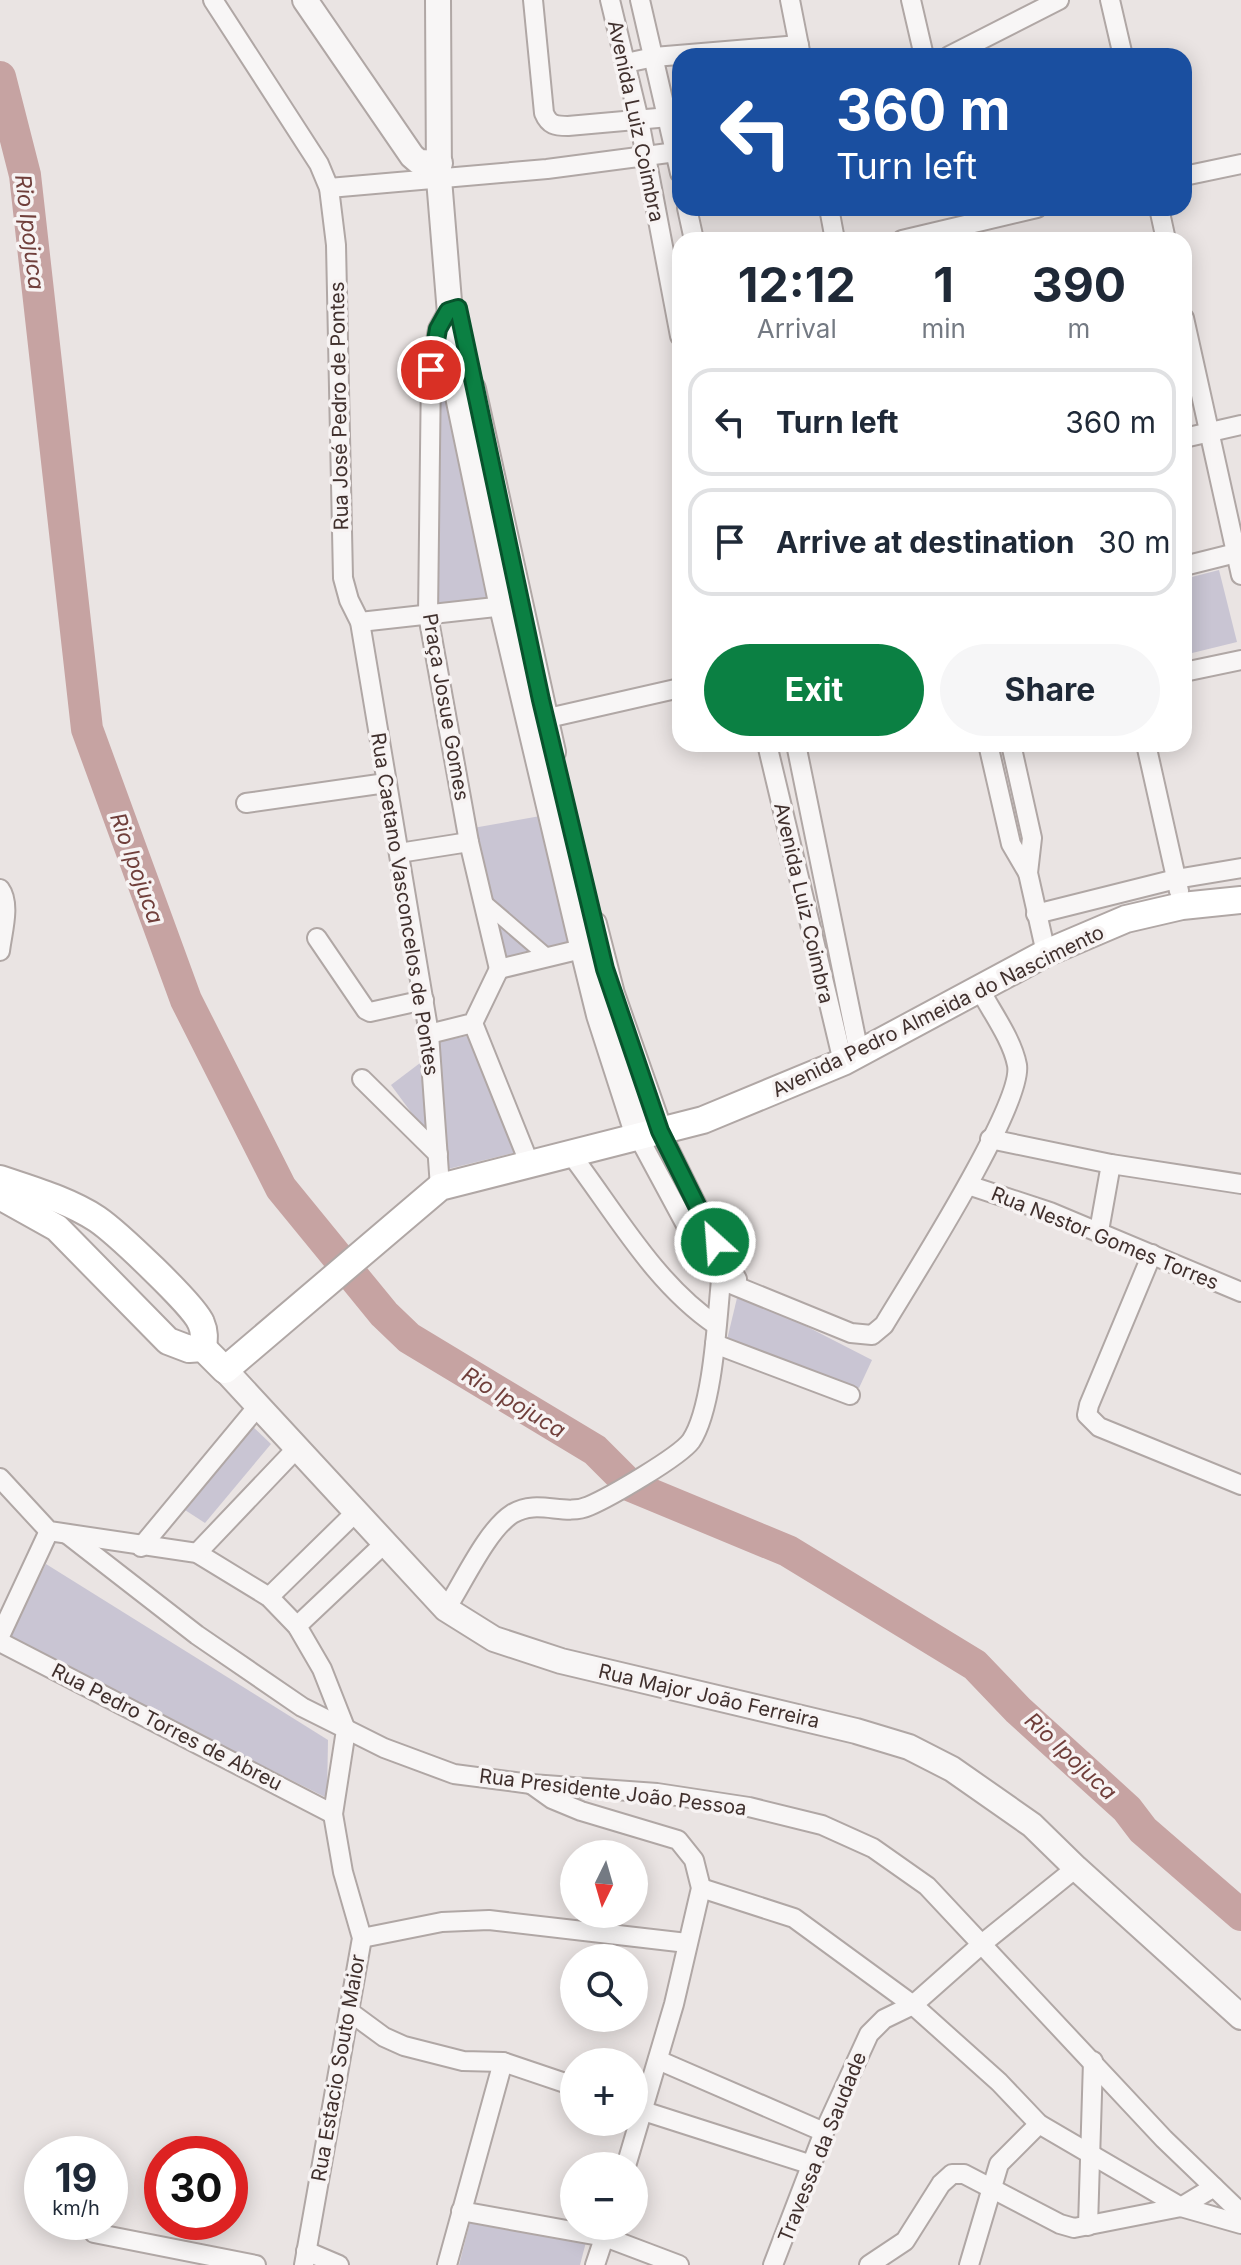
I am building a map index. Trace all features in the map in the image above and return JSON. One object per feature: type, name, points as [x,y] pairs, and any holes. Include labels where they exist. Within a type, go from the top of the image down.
[{"type":"main road","name":"Avenida Pedro Almeida do Nascimento","points":[[440,1187],[649,1133],[743,1105],[851,1057],[1046,953],[1126,919],[1182,906],[1241,900]]},
{"type":"main road","name":"Rua Major João Ferreira","points":[[0,1179],[58,1200],[95,1218],[146,1263],[201,1321],[203,1348],[225,1370]]},
{"type":"main road","points":[[225,1370],[440,1187]]},
{"type":"main road","points":[[0,1196],[57,1228],[168,1341],[189,1349],[203,1348]]},
{"type":"main road","points":[[120,1292],[146,1263]]},
{"type":"street","name":"Rua José Pedro de Pontes","points":[[213,0],[319,164],[329,188],[336,245],[343,578],[360,622]]},
{"type":"street","points":[[305,0],[412,156],[440,171]]},
{"type":"street","points":[[438,0],[440,171],[449,282],[470,415],[511,606],[608,1011],[649,1133],[725,1274],[743,1287],[851,1333],[872,1335],[884,1325],[968,1185],[1015,1090],[1017,1066],[979,988]]},
{"type":"street","points":[[533,0],[544,113],[548,122],[555,126],[568,126],[669,117]]},
{"type":"street","name":"Avenida Luiz Coimbra","points":[[610,0],[639,120],[672,295]]},
{"type":"street","name":"Avenida Luiz Coimbra","points":[[640,0],[672,132]]},
{"type":"street","points":[[790,0],[800,48]]},
{"type":"street","points":[[911,0],[922,48]]},
{"type":"street","points":[[965,48],[1059,0]]},
{"type":"street","points":[[1110,0],[1121,48]]},
{"type":"street","points":[[626,63],[672,56]]},
{"type":"street","points":[[329,188],[440,171],[672,152]]},
{"type":"street","points":[[1192,174],[1241,164]]},
{"type":"street","points":[[919,232],[950,217]]},
{"type":"street","name":"Praça Josue Gomes","points":[[453,310],[433,345],[429,415],[428,615],[469,842],[499,969]]},
{"type":"street","points":[[1192,353],[1241,575]]},
{"type":"street","points":[[429,415],[470,415]]},
{"type":"street","points":[[1192,436],[1241,425]]},
{"type":"street","points":[[1192,564],[1236,553]]},
{"type":"street","points":[[360,622],[511,606]]},
{"type":"street","name":"Rua Caetano Vasconcelos de Pontes","points":[[360,622],[429,1034],[440,1187]]},
{"type":"street","points":[[1192,670],[1241,660]]},
{"type":"street","points":[[537,720],[672,690]]},
{"type":"street","name":"Avenida Luiz Coimbra","points":[[769,752],[803,902],[851,1057]]},
{"type":"street","name":"Avenida Luiz Coimbra","points":[[798,752],[827,895],[851,1057]]},
{"type":"street","points":[[990,752],[1011,844],[1028,873]]},
{"type":"street","points":[[1013,752],[1032,838],[1028,873],[1046,953]]},
{"type":"street","points":[[1148,752],[1182,906]]},
{"type":"street","points":[[246,803],[386,783]]},
{"type":"street","points":[[399,853],[469,842]]},
{"type":"street","points":[[1036,914],[1176,879],[1241,868]]},
{"type":"street","points":[[0,889],[4,894],[5,907],[0,951]]},
{"type":"street","points":[[803,902],[827,895]]},
{"type":"street","points":[[485,903],[549,958]]},
{"type":"street","points":[[317,938],[366,1010],[424,1000]]},
{"type":"street","points":[[530,1165],[473,1023],[499,969],[591,947]]},
{"type":"street","points":[[429,1034],[473,1023]]},
{"type":"street","points":[[362,1079],[438,1154]]},
{"type":"street","points":[[990,1139],[1111,1164],[1241,1184]]},
{"type":"street","points":[[570,1153],[653,1265],[716,1334],[850,1395]]},
{"type":"street","points":[[1099,1231],[1111,1164]]},
{"type":"street","name":"Rua Nestor Gomes Torres","points":[[968,1185],[1099,1231],[1241,1292]]},
{"type":"street","points":[[1152,1254],[1087,1415],[1091,1422],[1108,1431],[1241,1485]]},
{"type":"street","points":[[446,1609],[491,1537],[512,1514],[541,1505],[571,1510],[589,1506],[673,1459],[691,1441],[702,1418],[725,1274]]},
{"type":"street","name":"Rua Major João Ferreira","points":[[225,1370],[446,1609],[494,1639],[561,1661],[749,1704],[909,1747],[952,1769],[1032,1825],[1241,2017]]},
{"type":"street","points":[[141,1547],[258,1406]]},
{"type":"street","points":[[197,1553],[296,1449]]},
{"type":"street","points":[[0,1478],[58,1533],[197,1553],[269,1597],[297,1626],[322,1669],[346,1730]]},
{"type":"street","points":[[269,1597],[357,1511]]},
{"type":"street","points":[[0,1639],[58,1533]]},
{"type":"street","name":"Rua Presidente João Pessoa","points":[[58,1533],[302,1707],[346,1730],[454,1774],[701,1799],[749,1807],[822,1825],[848,1835],[903,1867],[927,1886],[1164,2139],[1241,2213]]},
{"type":"street","points":[[297,1626],[386,1542]]},
{"type":"street","name":"Rua Pedro Torres de Abreu","points":[[0,1639],[333,1814]]},
{"type":"street","name":"Rua Estacio Souto Maior","points":[[305,2258],[362,1938],[343,1872],[333,1814],[346,1730]]},
{"type":"street","points":[[531,1784],[552,1799],[581,1811],[678,1840],[694,1860],[701,1888],[658,2060],[648,2084]]},
{"type":"street","name":"Travessa da Saudade","points":[[773,2265],[824,2132],[869,2034],[884,2019],[913,2005],[983,1943],[1076,1868]]},
{"type":"street","points":[[701,1888],[794,1918],[913,2005],[999,2082],[1039,2124],[1181,2207],[1241,2224]]},
{"type":"street","points":[[362,1938],[442,1922],[478,1920],[687,1943]]},
{"type":"street","points":[[350,2012],[384,2037],[404,2046],[463,2061],[503,2062],[560,2081]]},
{"type":"street","points":[[658,2060],[824,2132]]},
{"type":"street","points":[[1088,2226],[1093,2061]]},
{"type":"street","points":[[447,2265],[503,2062]]},
{"type":"street","points":[[648,2112],[812,2165]]},
{"type":"street","points":[[969,2265],[1003,2157],[1039,2124]]},
{"type":"street","points":[[869,2265],[905,2241],[946,2177],[964,2174],[1060,2224],[1074,2228],[1181,2207],[1214,2187]]},
{"type":"street","points":[[461,2211],[560,2225]]},
{"type":"street","points":[[128,2240],[256,2265]]},
{"type":"street","points":[[595,2265],[604,2240]]},
{"type":"street","points":[[626,2240],[679,2265]]},
{"type":"street","points":[[305,2258],[339,2265]]},
{"type":"shaded area","points":[[454,357],[497,605],[424,617],[429,359]]},
{"type":"shaded area","points":[[1219,570],[1237,642],[1192,653],[1192,577]]},
{"type":"shaded area","points":[[546,815],[579,942],[504,961],[473,828]]},
{"type":"shaded area","points":[[472,1035],[517,1152],[448,1169],[438,1042]]},
{"type":"shaded area","points":[[424,1060],[433,1142],[391,1085]]},
{"type":"shaded area","points":[[737,1298],[794,1320],[872,1360],[859,1388],[726,1344]]},
{"type":"shaded area","points":[[251,1425],[271,1444],[205,1523],[185,1510]]},
{"type":"shaded area","points":[[46,1564],[328,1740],[327,1798],[8,1638]]},
{"type":"shaded area","points":[[470,2222],[560,2238],[560,2240],[586,2242],[580,2265],[459,2265]]},
{"type":"waterway","name":"Rio Ipojuca","points":[[0,77],[25,175],[87,729],[186,1000],[281,1188],[384,1314],[409,1338],[595,1450],[624,1479]]},
{"type":"waterway","name":"Rio Ipojuca","points":[[631,1486],[788,1551],[975,1665],[1018,1710],[1127,1809],[1143,1830],[1241,1915]]},
{"type":"route","points":[[431,370],[433,345],[442,319],[448,311],[458,308],[541,700],[605,969],[660,1131],[715,1242]]}]
